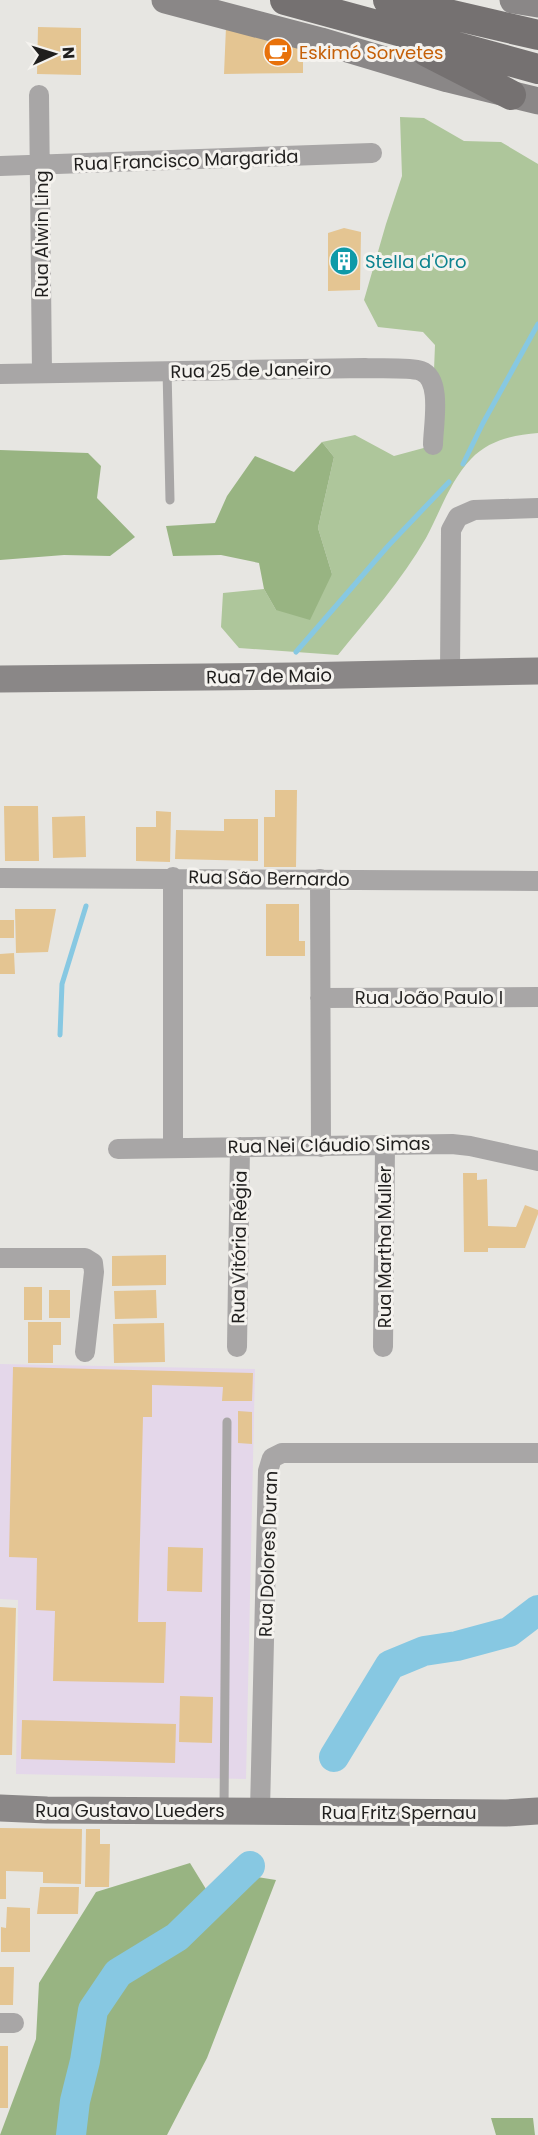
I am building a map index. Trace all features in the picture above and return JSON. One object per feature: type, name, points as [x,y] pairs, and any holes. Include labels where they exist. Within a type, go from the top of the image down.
[{"type":"main road","points":[[165,0],[525,98]]},
{"type":"main road","points":[[285,0],[538,69]]},
{"type":"main road","points":[[388,0],[538,35]]},
{"type":"main road","points":[[476,0],[538,26]]},
{"type":"main road","points":[[513,0],[538,4]]},
{"type":"main road","points":[[374,25],[525,98],[538,118]]},
{"type":"main road","name":"Rua 7 de Maio","points":[[0,679],[538,671]]},
{"type":"main road","name":"Rua Gustavo Lueders","points":[[0,1808],[260,1810]]},
{"type":"main road","name":"Rua Fritz Spernau","points":[[260,1810],[506,1813],[538,1811]]},
{"type":"street","name":"Rua Alwin Ling","points":[[39,95],[42,373]]},
{"type":"street","name":"Rua Francisco Margarida","points":[[0,166],[372,153]]},
{"type":"street","name":"Rua 25 de Janeiro","points":[[0,374],[365,368],[421,370],[430,376],[435,386],[433,445]]},
{"type":"street","points":[[450,673],[451,530],[458,517],[474,510],[538,508]]},
{"type":"street","points":[[173,877],[174,1147]]},
{"type":"street","name":"Rua São Bernardo","points":[[0,878],[173,877],[538,881]]},
{"type":"street","points":[[320,879],[321,1147]]},
{"type":"street","name":"Rua João Paulo I","points":[[320,998],[538,997]]},
{"type":"street","name":"Rua Nei Cláudio Simas","points":[[118,1149],[452,1143],[538,1161]]},
{"type":"street","name":"Rua Martha Muller","points":[[383,1347],[385,1146]]},
{"type":"street","name":"Rua Vitória Régia","points":[[237,1347],[240,1147]]},
{"type":"street","points":[[0,1258],[85,1258],[93,1263],[94,1272],[85,1352]]},
{"type":"street","name":"Rua Dolores Duran","points":[[260,1810],[268,1471],[272,1458],[282,1452],[538,1453]]},
{"type":"lane","points":[[167,370],[170,500]]},
{"type":"lane","points":[[224,1810],[227,1422]]},
{"type":"shaded area","points":[[0,1364],[255,1369],[246,1779],[16,1774],[18,1600],[0,1599]]},
{"type":"green space","points":[[400,117],[424,118],[464,141],[501,142],[538,164],[538,433],[520,435],[494,443],[471,459],[451,487],[426,538],[406,569],[338,655],[239,648],[221,627],[223,593],[264,589],[276,610],[332,574],[318,528],[334,457],[322,442],[355,435],[394,456],[431,446],[435,345],[423,332],[378,327],[364,300],[402,176]]},
{"type":"green space","points":[[322,442],[334,457],[318,528],[332,574],[310,620],[276,610],[264,589],[259,563],[221,555],[173,556],[166,526],[215,523],[227,496],[255,456],[294,472]]},
{"type":"green space","points":[[0,450],[88,453],[101,466],[97,498],[135,537],[110,556],[64,555],[0,560]]},
{"type":"green space","points":[[190,1863],[217,1907],[250,1876],[276,1880],[207,2058],[167,2135],[0,2135],[36,2039],[39,1983],[96,1892]]},
{"type":"green space","points":[[491,2118],[533,2118],[535,2135],[496,2135]]},
{"type":"building","points":[[38,27],[81,28],[81,75],[37,74]]},
{"type":"building","points":[[226,27],[303,46],[303,73],[224,74]]},
{"type":"building","name":"Stella d'Oro","points":[[344,228],[361,232],[360,290],[328,291],[328,233]]},
{"type":"building","points":[[275,790],[297,790],[296,867],[264,867],[264,817],[275,817]]},
{"type":"building","points":[[4,806],[38,806],[39,861],[5,861]]},
{"type":"building","points":[[156,811],[171,812],[170,862],[136,861],[136,827],[156,827]]},
{"type":"building","points":[[85,816],[86,857],[53,858],[52,817]]},
{"type":"building","points":[[224,819],[258,819],[258,861],[175,859],[176,830],[224,831]]},
{"type":"building","points":[[266,904],[299,904],[299,941],[305,941],[305,956],[266,956]]},
{"type":"building","points":[[15,909],[56,909],[48,952],[16,953]]},
{"type":"building","points":[[0,920],[14,920],[14,938],[0,938]]},
{"type":"building","points":[[14,953],[15,974],[0,974],[0,954]]},
{"type":"building","points":[[463,1173],[477,1173],[477,1180],[487,1179],[488,1226],[516,1227],[525,1205],[538,1210],[525,1248],[488,1248],[488,1252],[464,1252]]},
{"type":"building","points":[[166,1255],[166,1285],[112,1286],[112,1256]]},
{"type":"building","points":[[24,1287],[42,1287],[42,1320],[24,1320]]},
{"type":"building","points":[[49,1290],[70,1290],[70,1318],[49,1318]]},
{"type":"building","points":[[156,1290],[157,1318],[115,1319],[114,1291]]},
{"type":"building","points":[[28,1322],[61,1322],[61,1345],[53,1345],[53,1363],[28,1363]]},
{"type":"building","points":[[164,1323],[165,1362],[114,1363],[113,1324]]},
{"type":"building","points":[[13,1367],[253,1373],[252,1401],[222,1401],[223,1387],[152,1385],[152,1417],[143,1417],[138,1622],[166,1622],[164,1683],[53,1681],[55,1611],[36,1610],[37,1558],[9,1557]]},
{"type":"building","points":[[238,1411],[252,1412],[252,1444],[238,1443]]},
{"type":"building","points":[[168,1547],[203,1548],[202,1592],[167,1591]]},
{"type":"building","points":[[0,1607],[16,1608],[12,1755],[0,1755]]},
{"type":"building","points":[[180,1696],[213,1697],[212,1743],[179,1742]]},
{"type":"building","points":[[22,1720],[176,1724],[175,1763],[21,1759]]},
{"type":"building","points":[[0,1828],[82,1829],[81,1884],[43,1883],[43,1872],[6,1871],[6,1899],[0,1899]]},
{"type":"building","points":[[86,1829],[100,1829],[100,1844],[110,1844],[109,1887],[85,1887]]},
{"type":"building","points":[[40,1887],[79,1887],[78,1914],[37,1914]]},
{"type":"building","points":[[7,1907],[30,1908],[30,1952],[1,1952],[1,1927],[6,1928]]},
{"type":"building","points":[[0,1967],[14,1967],[13,2005],[0,2005]]},
{"type":"building","points":[[0,2046],[8,2046],[8,2108],[0,2108]]},
{"type":"waterway","points":[[463,464],[538,324]]},
{"type":"waterway","points":[[296,652],[388,546],[449,482]]},
{"type":"waterway","points":[[60,1035],[62,984],[86,906]]},
{"type":"waterway","points":[[334,1757],[390,1665],[424,1651],[457,1646],[509,1632],[538,1610]]},
{"type":"waterway","points":[[71,2135],[75,2101],[85,2061],[93,2010],[118,1973],[177,1937],[250,1866]]},
{"type":"place","name":"Eskimó Sorvetes","points":[[278,52]]},
{"type":"place","name":"Stella d'Oro","points":[[344,261]]}]
